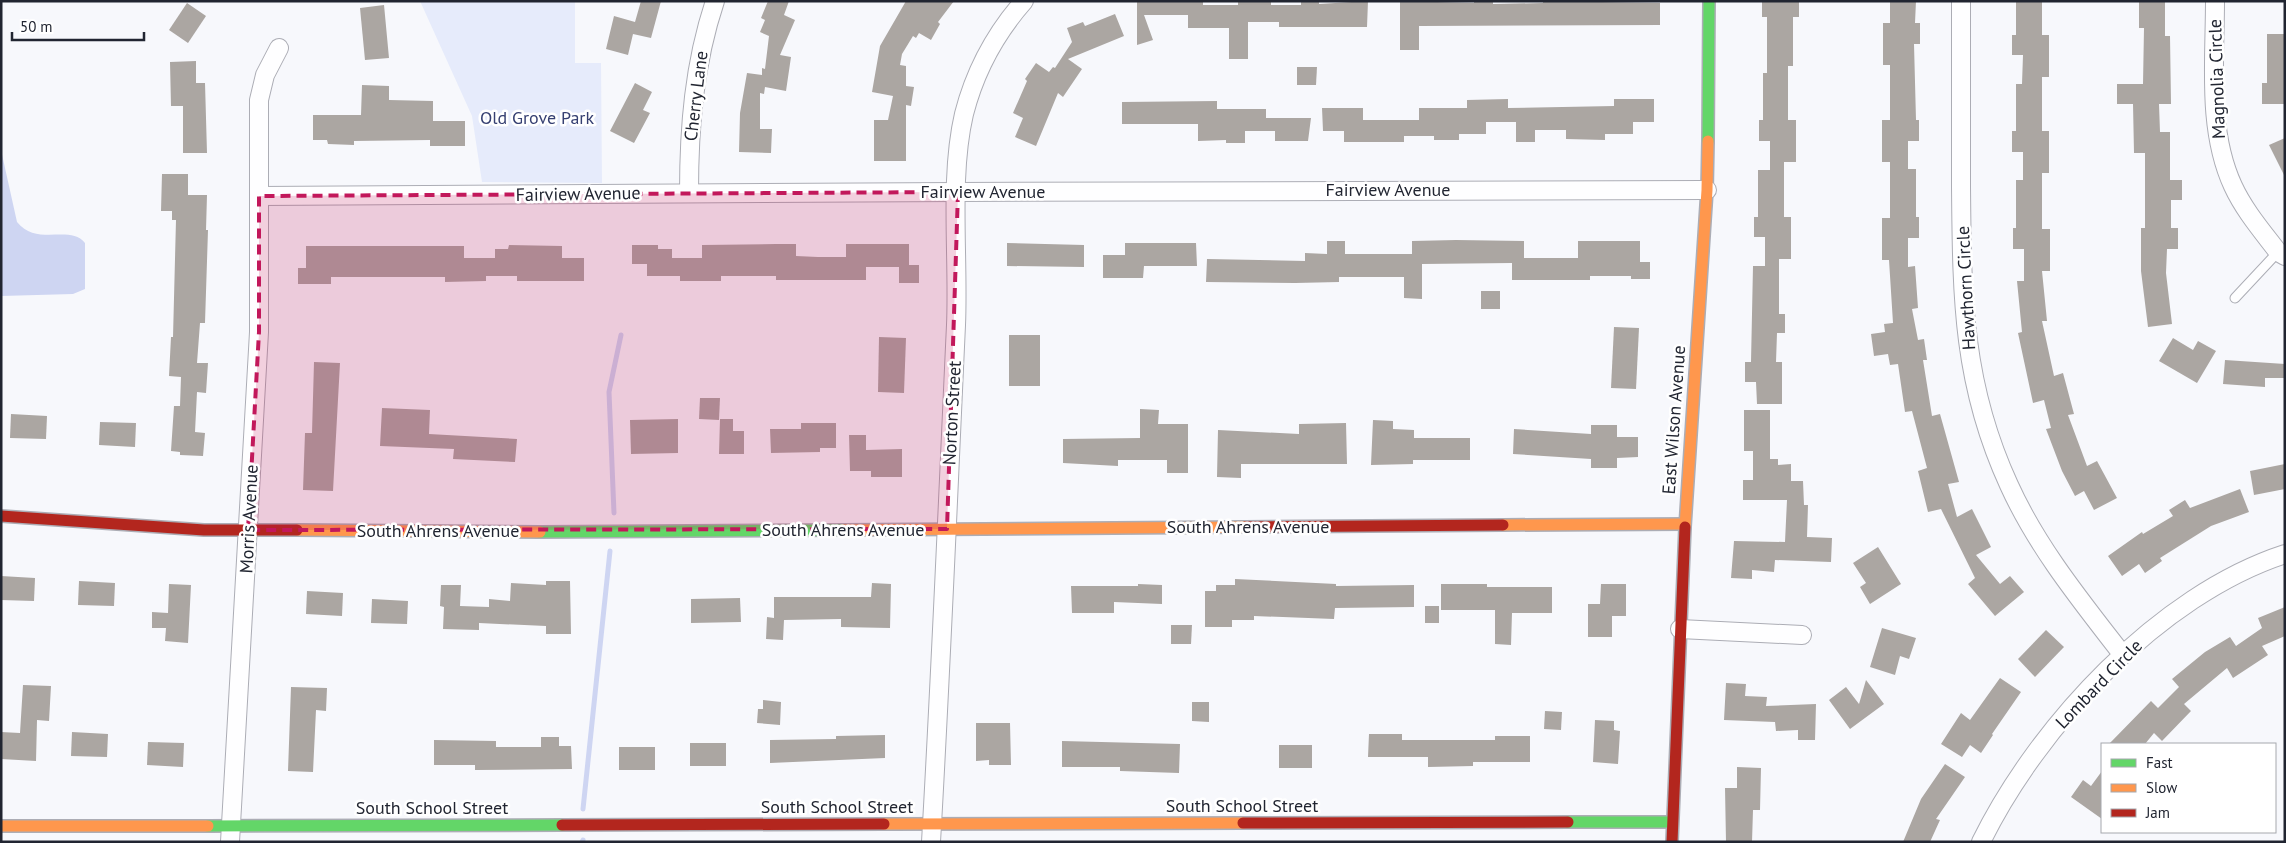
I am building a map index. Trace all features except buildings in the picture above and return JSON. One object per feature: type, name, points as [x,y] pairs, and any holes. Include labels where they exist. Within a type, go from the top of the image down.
[{"type":"street","name":"Cherry Lane","points":[[689,193],[691,113],[696,72],[715,1]]},
{"type":"street","name":"Norton Street","points":[[931,842],[956,320],[958,146],[975,76],[996,36],[1024,1]]},
{"type":"street","name":"East Wilson Avenue","points":[[1672,842],[1685,524],[1707,190],[1709,1]]},
{"type":"street","name":"Hawthorn Circle","points":[[1961,1],[1963,292],[1969,358],[1974,384],[1989,436],[2009,486],[2028,522],[2059,571],[2122,654]]},
{"type":"street","name":"Magnolia Circle","points":[[2215,1],[2215,80],[2219,147],[2225,168],[2238,196],[2281,254]]},
{"type":"street","name":"Morris Avenue","points":[[230,834],[259,332],[258,100],[265,75],[279,48]]},
{"type":"street","name":"Fairview Avenue","points":[[259,196],[1707,190]]},
{"type":"street","name":"South Ahrens Avenue","points":[[1,516],[204,530],[590,532],[1685,524]]},
{"type":"street","name":"Lombard Circle","points":[[1981,842],[2010,790],[2039,749],[2077,703],[2122,654],[2171,616],[2216,585],[2236,574],[2285,554]]},
{"type":"street","points":[[1680,629],[1802,635]]},
{"type":"street","name":"South School Street","points":[[1,826],[230,834],[932,824],[1672,822]]},
{"type":"lane","points":[[2235,298],[2281,254]]},
{"type":"highlighted area","points":[[958,192],[947,529],[248,530],[259,332],[259,196]]},
{"type":"green space","name":"Old Grove Park","points":[[420,1],[575,1],[575,63],[601,63],[602,183],[482,182],[472,116]]},
{"type":"water","points":[[1,150],[17,222],[25,229],[34,233],[43,235],[71,235],[85,243],[85,289],[73,294],[1,296]]},
{"type":"waterway","points":[[614,513],[609,392],[621,335]]},
{"type":"waterway","points":[[583,809],[610,551]]},
{"type":"traffic: fast","points":[[1708,141],[1709,1]]},
{"type":"traffic: fast","points":[[540,532],[843,530]]},
{"type":"traffic: fast","points":[[1568,822],[1672,822]]},
{"type":"traffic: fast","points":[[208,826],[562,825]]},
{"type":"traffic: slow","points":[[1685,527],[1707,190],[1708,141]]},
{"type":"traffic: slow","points":[[1503,525],[1685,524]]},
{"type":"traffic: slow","points":[[843,530],[1245,527]]},
{"type":"traffic: slow","points":[[297,530],[540,532]]},
{"type":"traffic: slow","points":[[884,824],[1243,823]]},
{"type":"traffic: slow","points":[[1,826],[208,826]]},
{"type":"traffic: jam","points":[[1,516],[204,530],[297,530]]},
{"type":"traffic: jam","points":[[1245,527],[1503,525]]},
{"type":"traffic: jam","points":[[1672,842],[1685,527]]},
{"type":"traffic: jam","points":[[1243,823],[1568,822]]},
{"type":"traffic: jam","points":[[562,825],[884,824]]}]
